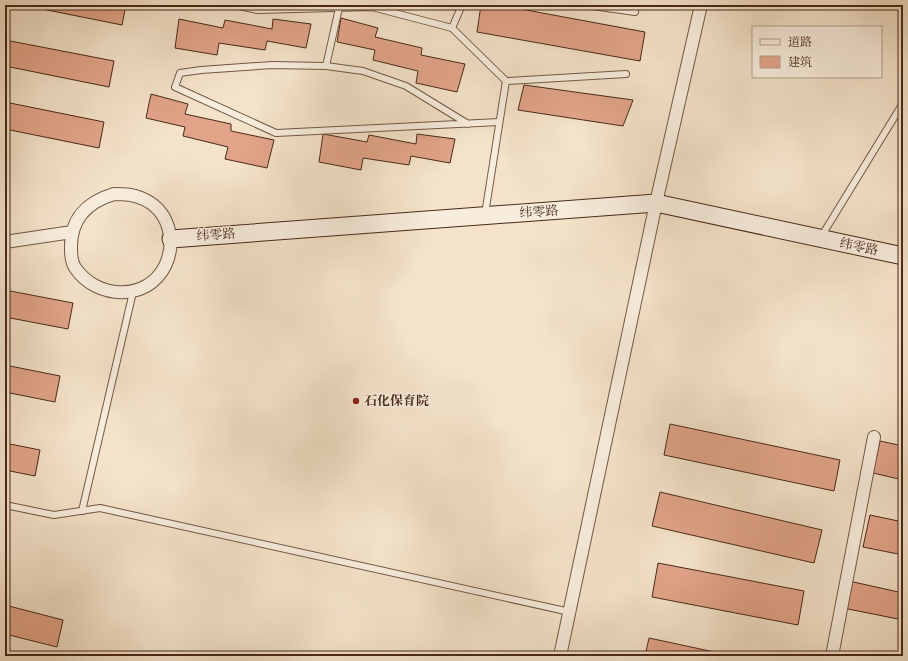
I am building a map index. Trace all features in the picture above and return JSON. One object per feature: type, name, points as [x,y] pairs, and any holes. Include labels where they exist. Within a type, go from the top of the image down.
[{"type":"street","points":[[560,656],[656,204],[701,5]]},
{"type":"street","points":[[114,194],[126,194],[141,198],[154,205],[162,214],[168,225],[171,239],[171,250],[163,270],[156,279],[140,290],[120,293],[92,285],[75,268],[71,256],[72,232],[83,211],[91,205],[102,198],[114,194]]},
{"type":"street","name":"纬零路","points":[[171,239],[656,204],[903,256]]},
{"type":"street","points":[[5,242],[72,232]]},
{"type":"street","points":[[832,656],[874,436]]},
{"type":"lane","points":[[235,5],[258,7],[372,7],[452,28],[506,81],[626,74]]},
{"type":"lane","points":[[452,28],[462,5]]},
{"type":"lane","points":[[585,5],[635,12],[636,5]]},
{"type":"lane","points":[[326,66],[339,8]]},
{"type":"lane","points":[[468,124],[406,86],[364,71],[326,66],[272,66],[187,72],[180,73],[175,87],[276,133],[468,124],[500,122]]},
{"type":"lane","points":[[485,216],[506,81]]},
{"type":"lane","points":[[820,238],[903,103]]},
{"type":"lane","points":[[82,511],[133,292]]},
{"type":"lane","points":[[5,505],[54,515],[100,508],[570,612]]},
{"type":"building","points":[[22,5],[126,5],[122,25]]},
{"type":"building","points":[[481,5],[499,5],[645,32],[640,61],[477,32]]},
{"type":"building","points":[[341,18],[378,28],[375,37],[422,48],[421,55],[465,64],[457,92],[416,83],[418,71],[373,60],[375,50],[337,42]]},
{"type":"building","points":[[179,19],[223,28],[225,20],[272,29],[273,19],[311,24],[306,48],[267,41],[265,50],[219,43],[217,55],[175,48]]},
{"type":"building","points":[[5,40],[114,61],[109,87],[5,66]]},
{"type":"building","points":[[524,85],[633,100],[623,126],[518,110]]},
{"type":"building","points":[[151,94],[188,104],[185,114],[231,124],[231,131],[274,140],[267,168],[225,159],[228,147],[183,136],[185,127],[146,118]]},
{"type":"building","points":[[5,102],[104,122],[99,148],[5,129]]},
{"type":"building","points":[[323,134],[367,142],[369,135],[416,144],[417,134],[455,139],[450,163],[411,156],[409,165],[363,158],[361,170],[319,162]]},
{"type":"building","points":[[5,290],[73,303],[68,329],[5,317]]},
{"type":"building","points":[[5,365],[60,376],[55,402],[5,392]]},
{"type":"building","points":[[670,424],[840,460],[834,491],[664,455]]},
{"type":"building","points":[[880,441],[903,446],[903,480],[873,473]]},
{"type":"building","points":[[5,443],[40,450],[35,476],[5,470]]},
{"type":"building","points":[[660,492],[822,530],[814,563],[652,526]]},
{"type":"building","points":[[870,515],[903,522],[903,555],[863,547]]},
{"type":"building","points":[[658,563],[804,591],[798,625],[652,597]]},
{"type":"building","points":[[849,581],[903,593],[903,620],[843,608]]},
{"type":"building","points":[[5,605],[63,620],[57,647],[5,634]]},
{"type":"building","points":[[649,638],[733,656],[645,656]]},
{"type":"building","points":[[5,652],[59,656],[5,656]]},
{"type":"place","name":"石化保育院","points":[[356,401]]}]
